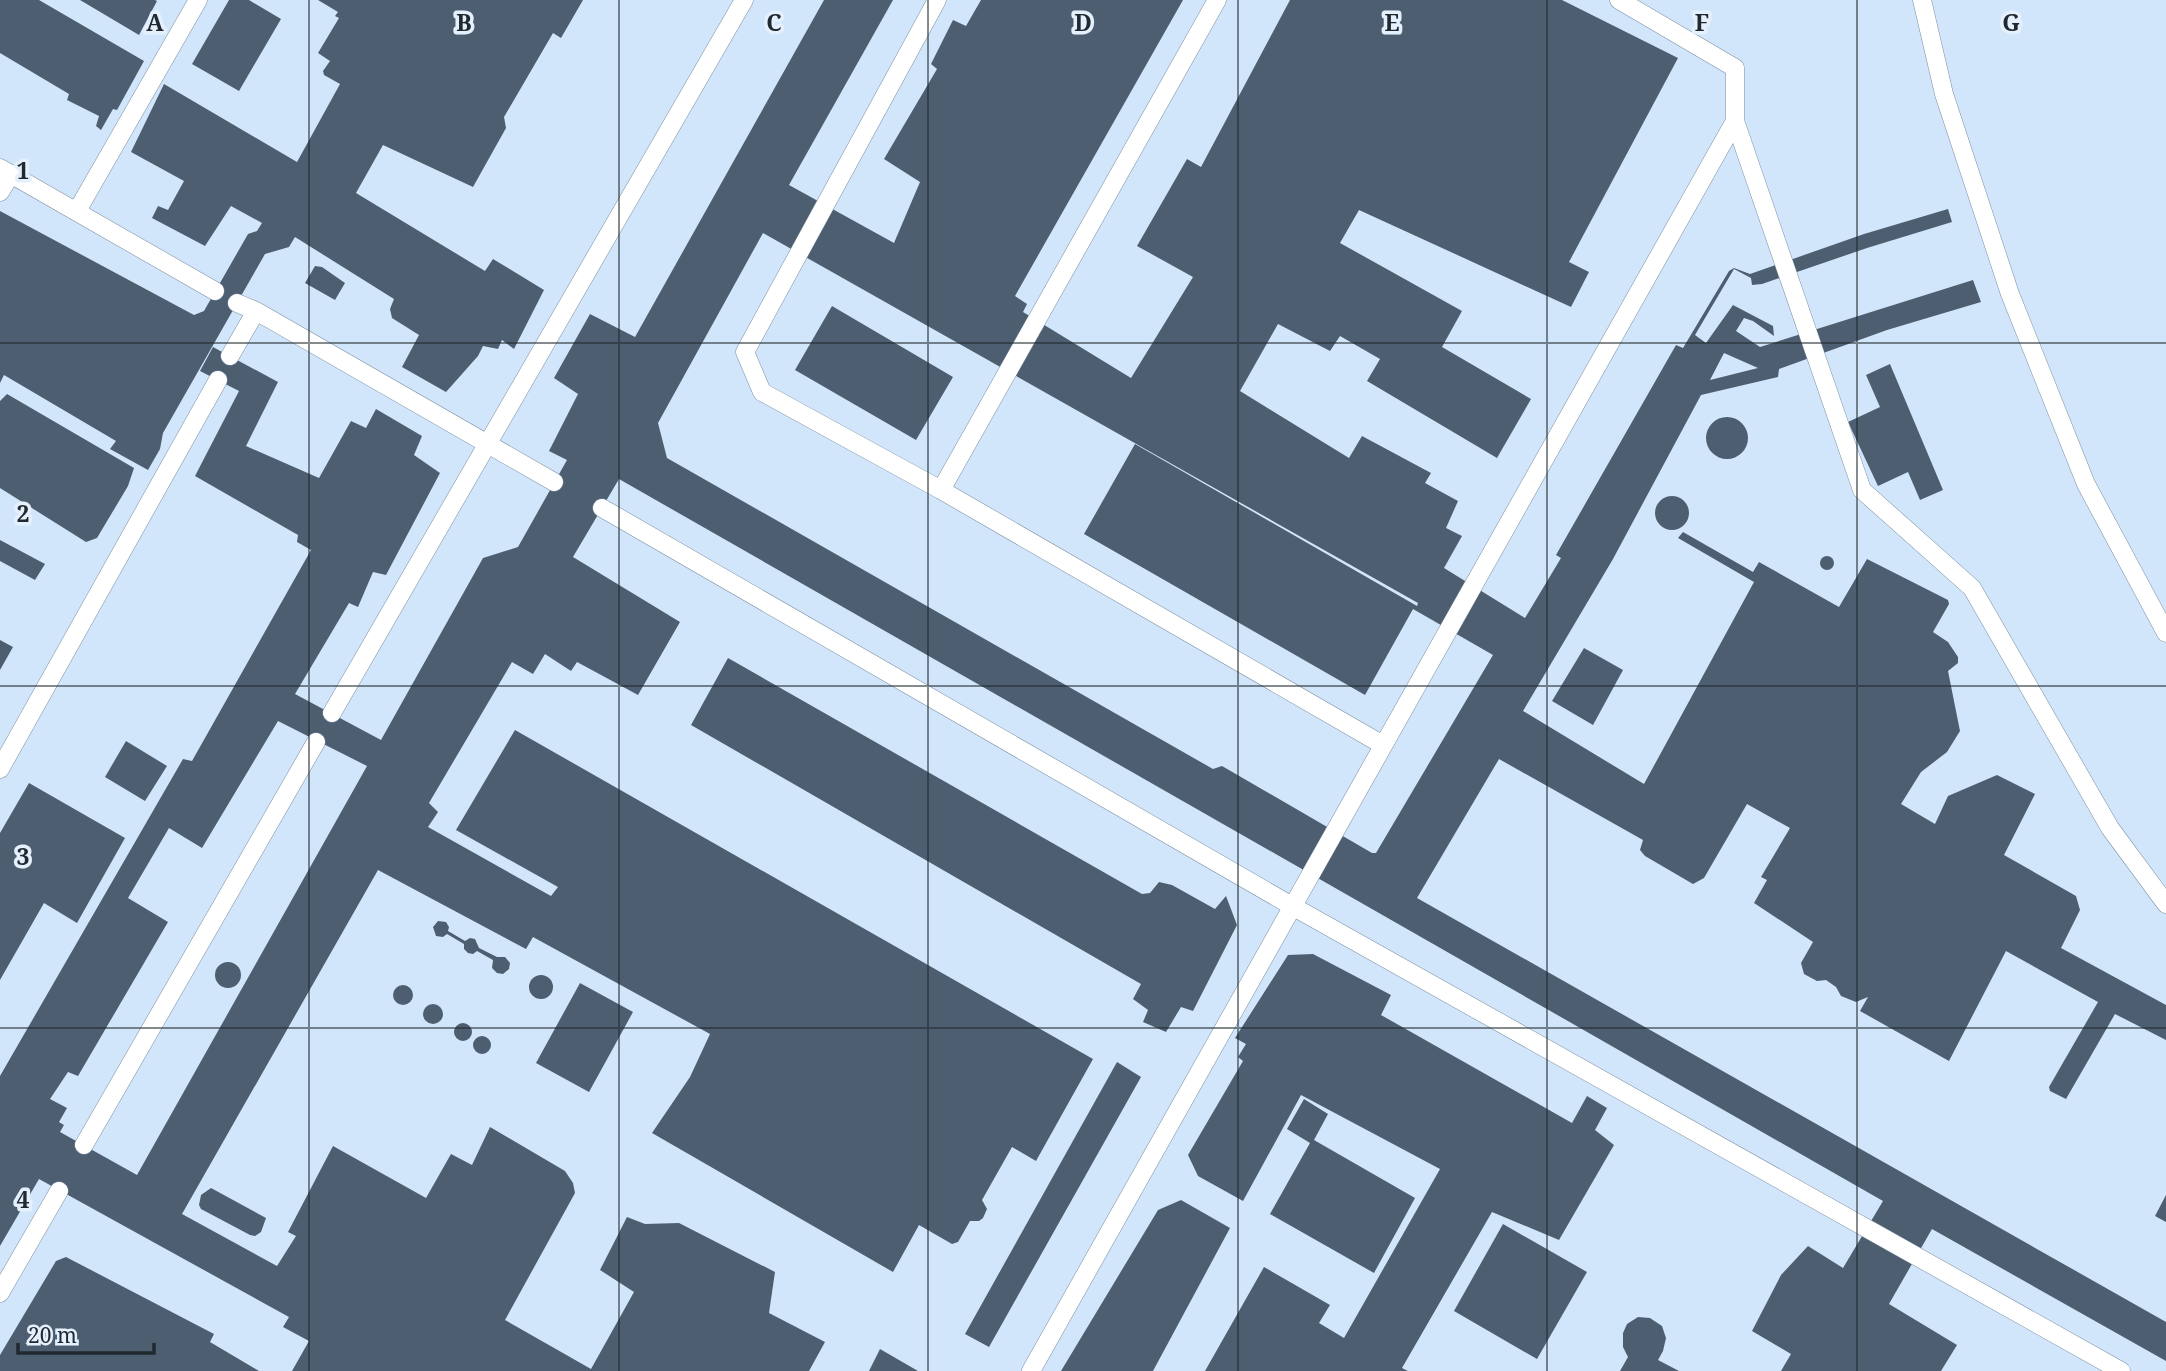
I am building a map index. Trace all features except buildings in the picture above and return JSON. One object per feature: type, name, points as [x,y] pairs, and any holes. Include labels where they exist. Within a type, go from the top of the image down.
[{"type":"lane","points":[[77,211],[198,0]]},
{"type":"lane","points":[[331,713],[744,0]]},
{"type":"lane","points":[[937,0],[745,352],[762,393],[941,490],[1383,745]]},
{"type":"lane","points":[[941,490],[1217,0]]},
{"type":"lane","points":[[1619,0],[1735,68],[1735,121],[1862,490],[1972,588],[2110,828],[2166,904]]},
{"type":"lane","points":[[1922,0],[1944,93],[2010,294],[2086,484],[2166,633]]},
{"type":"lane","points":[[1031,1371],[1735,121]]},
{"type":"lane","points":[[0,192],[5,171],[215,291]]},
{"type":"lane","points":[[237,303],[554,482]]},
{"type":"lane","points":[[230,356],[256,312]]},
{"type":"lane","points":[[0,769],[218,380]]},
{"type":"lane","points":[[602,508],[1292,906],[2121,1371]]},
{"type":"lane","points":[[84,1145],[316,742]]},
{"type":"lane","points":[[0,1293],[59,1191]]},
{"type":"lane","points":[[2083,1371],[2092,1354]]},
{"type":"shaded area","points":[[0,0],[2166,0],[2166,1371],[0,1371]]}]
